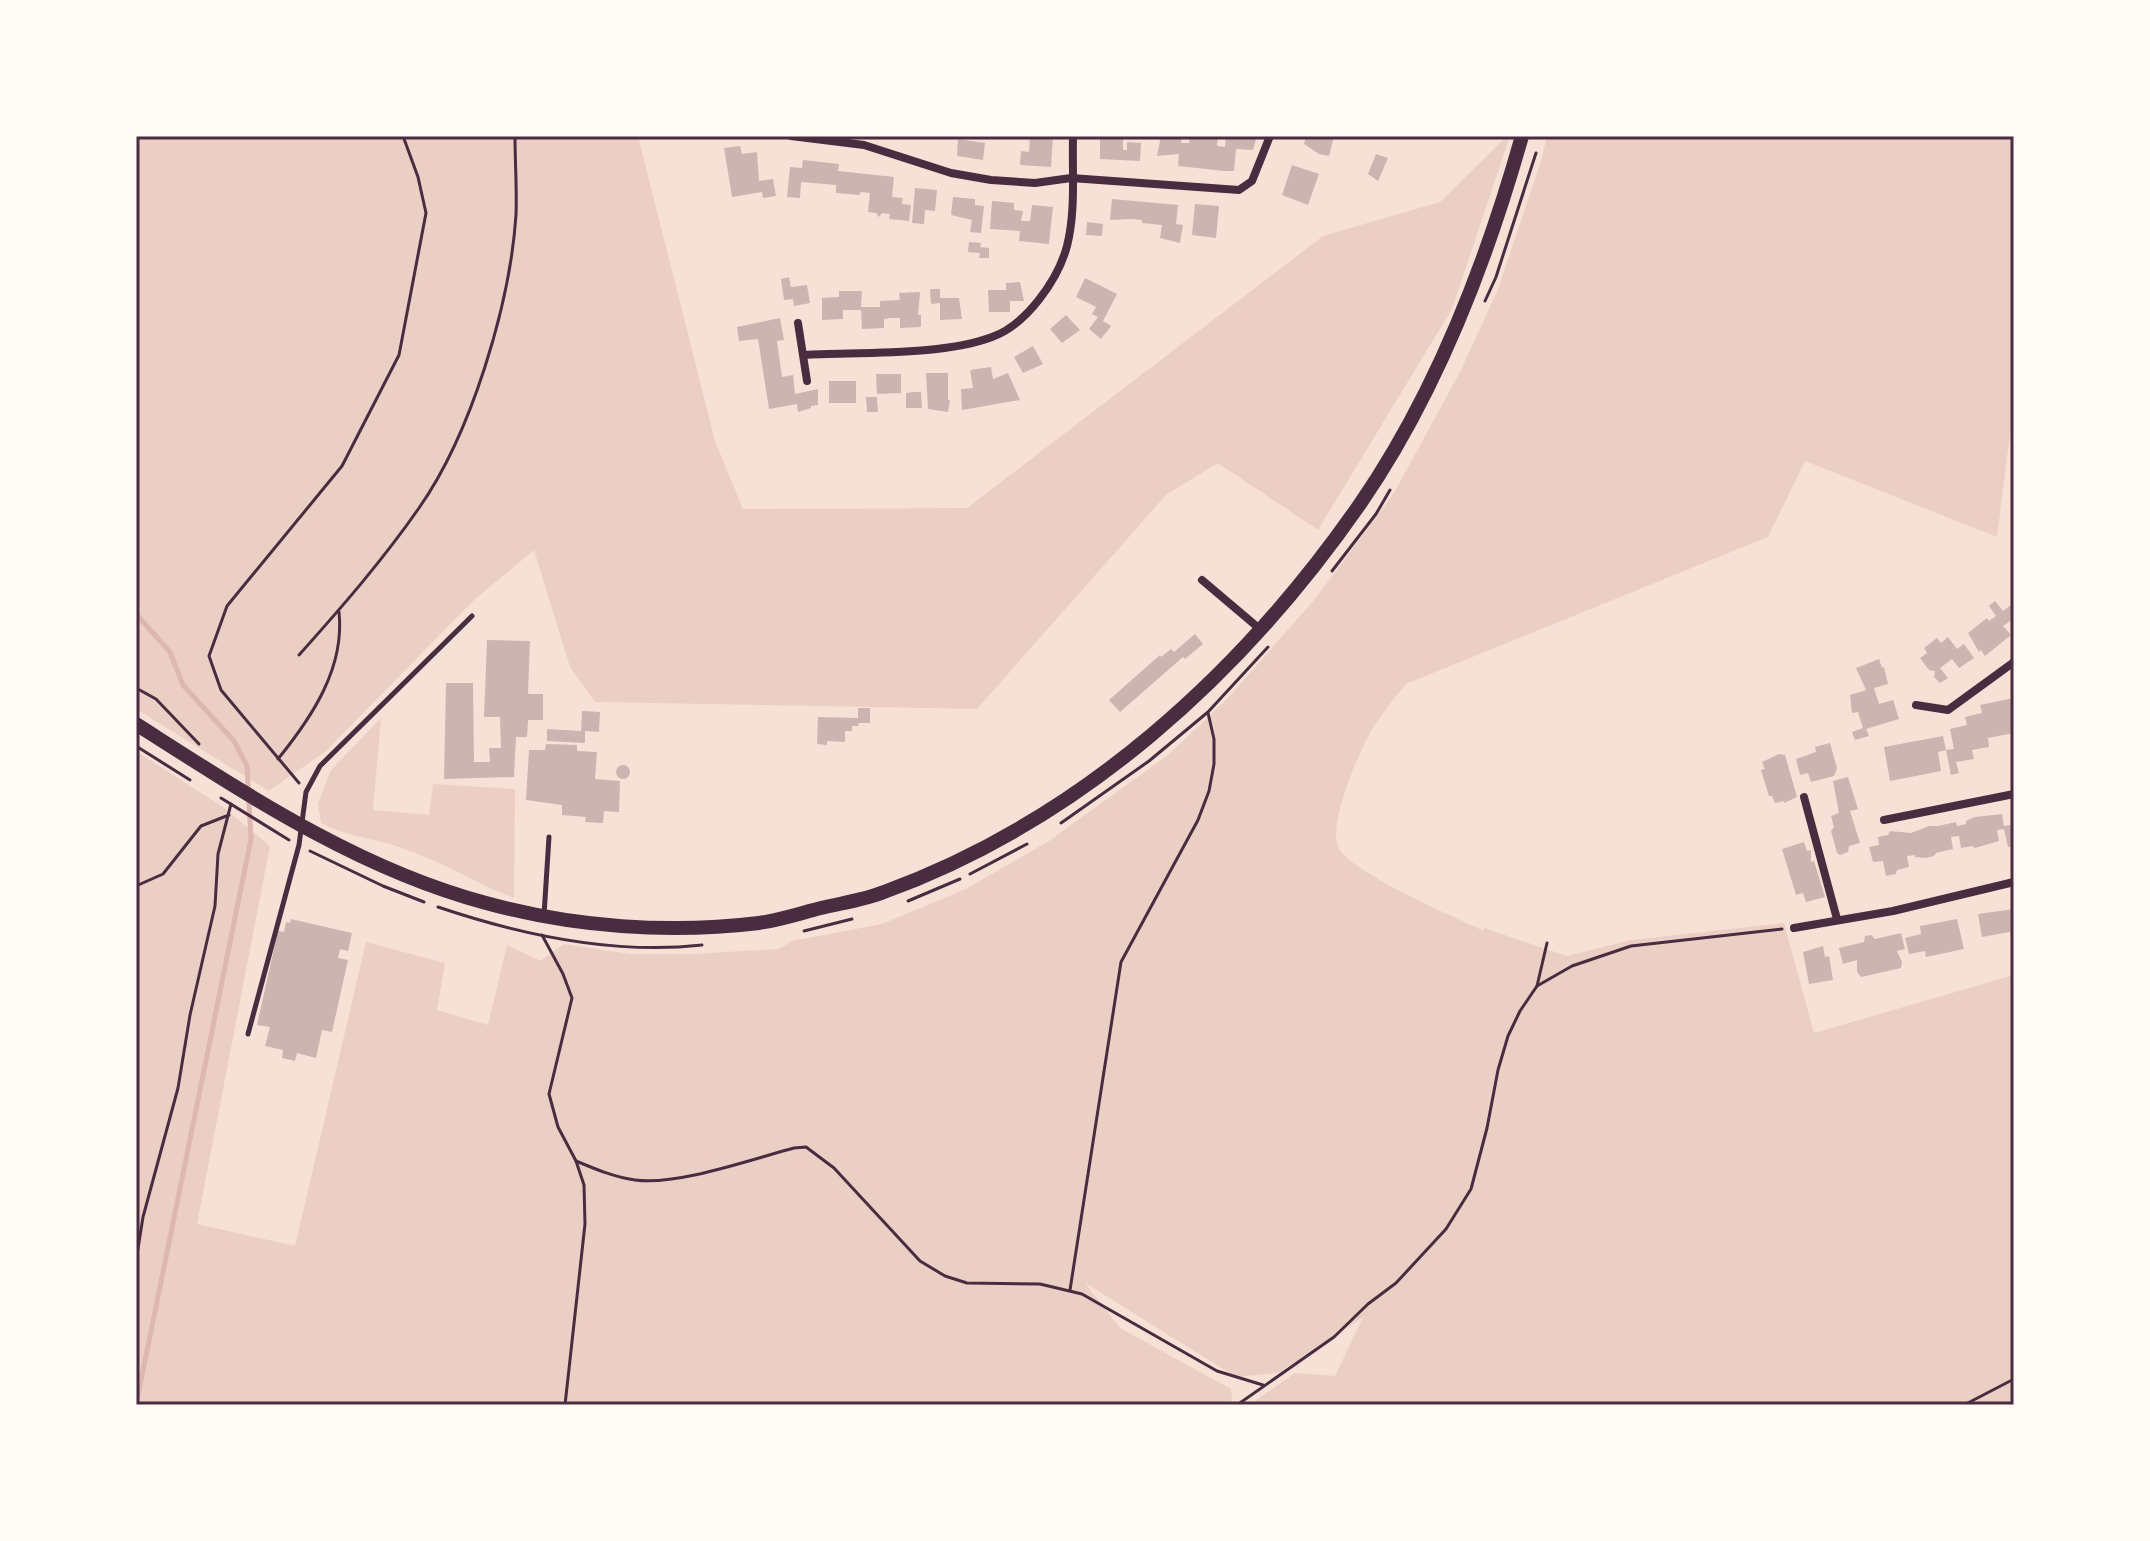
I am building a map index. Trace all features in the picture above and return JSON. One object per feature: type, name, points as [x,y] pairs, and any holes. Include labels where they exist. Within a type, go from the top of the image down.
[{"type":"main road","points":[[136,724],[296,823],[397,872],[486,903],[544,916],[622,927],[760,922],[880,894],[998,841],[1077,793],[1137,748],[1195,698],[1261,630],[1361,502],[1438,365],[1479,269],[1522,136]]},
{"type":"street","points":[[791,136],[864,140],[951,173],[991,180],[1035,183],[1071,178],[1239,190],[1252,181],[1270,136]]},
{"type":"street","points":[[804,355],[939,348],[993,337],[1014,325],[1053,278],[1067,246],[1073,136]]},
{"type":"street","points":[[798,323],[807,381]]},
{"type":"street","points":[[1202,580],[1261,630]]},
{"type":"street","points":[[1916,705],[1948,710],[2014,662]]},
{"type":"street","points":[[1884,820],[2014,794]]},
{"type":"street","points":[[1804,797],[1837,919]]},
{"type":"street","points":[[1794,928],[1907,908],[2014,882]]},
{"type":"lane","points":[[248,1034],[299,845],[296,823],[306,792],[320,766],[472,616]]},
{"type":"lane","points":[[544,916],[549,837]]},
{"type":"path","points":[[306,792],[221,690],[209,656],[227,606],[342,466],[399,355],[426,213],[418,177],[403,136]]},
{"type":"path","points":[[299,655],[339,610],[420,506],[455,443],[479,384],[503,307],[516,215],[515,136]]},
{"type":"path","points":[[1484,304],[1537,148]]},
{"type":"path","points":[[1326,580],[1376,514],[1397,479]]},
{"type":"path","points":[[278,759],[321,698],[342,635],[339,610]]},
{"type":"path","points":[[1051,829],[1149,761],[1208,712],[1272,643]]},
{"type":"path","points":[[136,688],[156,699],[199,744],[215,774]]},
{"type":"path","points":[[1070,1290],[1121,962],[1198,820],[1209,791],[1214,739],[1208,712],[1195,698]]},
{"type":"path","points":[[136,746],[196,783]]},
{"type":"path","points":[[220,798],[289,840]]},
{"type":"path","points":[[136,1261],[143,1217],[178,1088],[190,1015],[215,906],[218,854],[234,806]]},
{"type":"path","points":[[136,886],[163,874],[201,826],[229,815]]},
{"type":"path","points":[[898,905],[941,889],[1012,854],[1038,837]]},
{"type":"path","points":[[794,933],[854,919]]},
{"type":"path","points":[[1537,986],[1582,961],[1631,946],[1794,928]]},
{"type":"path","points":[[565,1405],[585,1224],[584,1185],[576,1161],[558,1127],[549,1094],[572,998],[542,935],[667,949],[709,944]]},
{"type":"path","points":[[1237,1405],[1334,1337],[1368,1304],[1396,1283],[1427,1252],[1459,1210],[1471,1189],[1508,1036],[1537,986],[1547,943]]},
{"type":"path","points":[[576,1161],[600,1172],[637,1181],[688,1177],[806,1147],[834,1168],[920,1261],[945,1276],[967,1283],[1040,1284],[1070,1290],[1108,1308],[1217,1371],[1265,1386]]},
{"type":"path","points":[[1964,1405],[2014,1379]]},
{"type":"shaded area","points":[[136,136],[638,136],[715,441],[743,509],[967,508],[1323,236],[1440,202],[1510,136],[1452,309],[1318,530],[1218,463],[1166,495],[977,709],[595,702],[570,667],[534,550],[473,601],[326,751],[269,791],[136,709]]},
{"type":"shaded area","points":[[1547,136],[2014,136],[2014,402],[1997,537],[1805,461],[1768,537],[1406,684],[1375,724],[1356,762],[1337,825],[1339,849],[1348,859],[1383,882],[1482,930],[1482,933],[1484,928],[1567,956],[1631,940],[1784,923],[1814,1033],[2014,975],[2014,1405],[1249,1405],[1295,1373],[1335,1376],[1363,1317],[1278,1373],[1236,1377],[1085,1283],[1120,1328],[1231,1389],[1232,1400],[1228,1405],[136,1405],[136,751],[223,807],[270,846],[197,1224],[295,1246],[366,942],[445,963],[437,1010],[488,1025],[507,945],[540,961],[564,944],[630,954],[692,954],[779,949],[792,941],[882,924],[966,889],[1049,841],[1168,755],[1226,700],[1315,599],[1394,493],[1460,372],[1498,289]]},
{"type":"shaded area","points":[[381,718],[373,810],[429,815],[433,784],[515,789],[514,898],[409,850],[347,834],[321,823],[318,804],[331,770]]},
{"type":"building","points":[[1030,136],[1053,136],[1051,167],[1020,165],[1021,151],[1029,152]]},
{"type":"building","points":[[1100,136],[1123,136],[1123,150],[1127,150],[1127,142],[1141,143],[1140,161],[1100,159]]},
{"type":"building","points":[[1161,136],[1182,136],[1181,143],[1189,143],[1190,136],[1218,138],[1217,146],[1225,147],[1226,136],[1256,139],[1253,150],[1236,149],[1234,171],[1224,171],[1178,166],[1179,154],[1157,156]]},
{"type":"building","points":[[1306,136],[1334,136],[1329,156],[1319,154],[1304,144]]},
{"type":"building","points":[[958,139],[985,143],[983,160],[957,156]]},
{"type":"building","points":[[740,146],[742,154],[757,152],[759,181],[773,179],[776,196],[763,198],[762,192],[732,197],[724,148]]},
{"type":"building","points":[[1376,154],[1388,158],[1378,181],[1368,174]]},
{"type":"building","points":[[803,160],[839,164],[838,171],[894,177],[892,197],[903,198],[902,204],[911,205],[909,221],[889,219],[890,214],[882,213],[879,217],[876,213],[868,212],[870,193],[836,193],[836,185],[801,182],[800,198],[787,197],[790,167],[802,168]]},
{"type":"building","points":[[1292,165],[1319,174],[1308,205],[1282,195]]},
{"type":"building","points":[[915,188],[937,190],[935,211],[925,210],[924,224],[912,223]]},
{"type":"building","points":[[953,197],[975,199],[975,205],[984,206],[981,233],[970,232],[972,220],[951,215]]},
{"type":"building","points":[[1112,199],[1178,205],[1176,224],[1183,225],[1180,243],[1160,238],[1162,225],[1132,219],[1110,220]]},
{"type":"building","points":[[992,201],[1014,203],[1014,210],[1023,211],[1021,221],[1030,221],[1032,205],[1053,207],[1049,244],[1019,241],[1020,231],[990,229]]},
{"type":"building","points":[[1195,204],[1219,206],[1216,238],[1192,235]]},
{"type":"building","points":[[1087,222],[1103,224],[1102,236],[1086,235]]},
{"type":"building","points":[[969,242],[981,243],[980,247],[989,248],[989,258],[979,258],[980,253],[968,252]]},
{"type":"building","points":[[789,277],[791,287],[807,285],[810,303],[794,306],[793,299],[784,300],[781,279]]},
{"type":"building","points":[[1085,278],[1117,294],[1103,321],[1111,326],[1101,339],[1089,329],[1098,317],[1092,314],[1096,307],[1076,297]]},
{"type":"building","points":[[1020,282],[1024,301],[1010,301],[1010,312],[989,312],[988,290],[1006,290],[1006,283]]},
{"type":"building","points":[[930,289],[940,289],[940,298],[959,298],[962,319],[940,320],[940,303],[931,304]]},
{"type":"building","points":[[839,291],[862,291],[861,307],[880,307],[880,301],[900,300],[899,293],[920,292],[918,315],[921,315],[921,327],[900,328],[900,318],[891,318],[884,319],[884,328],[862,329],[861,310],[843,310],[843,319],[822,320],[822,298],[839,297]]},
{"type":"building","points":[[1066,315],[1080,330],[1062,343],[1050,329]]},
{"type":"building","points":[[780,318],[784,340],[777,341],[782,377],[793,375],[795,394],[818,389],[818,405],[798,412],[797,404],[769,409],[758,339],[739,341],[737,327]]},
{"type":"building","points":[[1033,346],[1043,364],[1023,373],[1014,357]]},
{"type":"building","points":[[991,367],[993,379],[1008,373],[1020,400],[962,410],[961,389],[973,388],[970,370]]},
{"type":"building","points":[[926,373],[948,373],[948,412],[928,409]]},
{"type":"building","points":[[876,374],[901,374],[901,393],[877,394]]},
{"type":"building","points":[[829,381],[856,381],[856,403],[829,403]]},
{"type":"building","points":[[921,392],[922,408],[906,408],[906,393]]},
{"type":"building","points":[[866,397],[877,397],[878,412],[867,412]]},
{"type":"building","points":[[1995,601],[2003,611],[2014,603],[2014,626],[2010,621],[2003,626],[2011,635],[1985,656],[1981,650],[1979,652],[1968,633],[1987,618],[1989,621],[1996,616],[1989,606]]},
{"type":"building","points":[[1195,634],[1203,644],[1185,659],[1183,657],[1120,712],[1109,700],[1160,655],[1171,649],[1174,652]]},
{"type":"building","points":[[1948,637],[1957,649],[1964,644],[1974,658],[1959,668],[1952,659],[1940,668],[1948,678],[1940,683],[1934,677],[1935,671],[1929,670],[1920,658],[1927,653],[1924,648],[1937,638],[1941,643]]},
{"type":"building","points":[[487,640],[530,641],[528,694],[543,694],[543,720],[528,720],[527,737],[516,737],[514,777],[444,779],[446,683],[473,683],[474,762],[490,762],[489,748],[501,748],[500,717],[484,717]]},
{"type":"building","points":[[1879,659],[1888,684],[1874,688],[1879,704],[1893,700],[1899,719],[1866,729],[1869,736],[1855,740],[1852,732],[1863,728],[1858,712],[1852,713],[1850,695],[1866,690],[1856,668]]},
{"type":"building","points":[[2014,698],[2014,733],[1988,738],[1989,747],[1972,750],[1974,759],[1956,762],[1959,773],[1951,775],[1946,750],[1954,749],[1950,729],[1967,725],[1965,717],[1982,713],[1980,705]]},
{"type":"building","points":[[858,708],[870,708],[870,723],[859,723],[852,726],[852,731],[845,731],[845,742],[817,744],[818,717],[858,718]]},
{"type":"building","points":[[582,711],[600,712],[599,732],[585,731],[585,743],[547,741],[547,729],[581,731]]},
{"type":"building","points":[[1943,736],[1946,750],[1938,752],[1941,771],[1890,781],[1884,747]]},
{"type":"building","points":[[1830,743],[1837,768],[1834,776],[1811,782],[1808,773],[1800,775],[1796,759],[1816,752],[1815,747]]},
{"type":"building","points":[[546,744],[577,745],[577,751],[597,752],[595,779],[620,781],[619,812],[604,811],[603,823],[585,822],[586,817],[562,815],[562,805],[526,800],[529,750],[545,750]]},
{"type":"building","points":[[1779,754],[1785,755],[1797,797],[1784,803],[1775,803],[1769,796],[1761,770],[1765,769],[1762,762]]},
{"type":"building","points":[[623,765],[630,772],[623,779],[616,772]]},
{"type":"building","points":[[1848,777],[1858,809],[1850,811],[1860,843],[1849,846],[1848,852],[1840,855],[1831,831],[1834,827],[1831,816],[1839,813],[1833,781]]},
{"type":"building","points":[[2002,814],[2004,826],[2014,824],[2014,846],[2008,847],[2004,829],[1997,830],[1999,841],[1975,848],[1961,848],[1959,836],[1951,837],[1953,849],[1926,858],[1907,856],[1909,867],[1897,870],[1896,874],[1886,876],[1883,861],[1873,862],[1869,847],[1879,845],[1878,837],[1888,835],[1890,831],[1911,833],[1929,826],[1956,822],[1957,826],[1975,817]]},
{"type":"building","points":[[1804,842],[1807,851],[1811,850],[1811,862],[1814,861],[1825,897],[1806,902],[1803,893],[1796,895],[1782,849]]},
{"type":"building","points":[[2014,909],[2014,935],[2010,932],[1982,937],[1978,914]]},
{"type":"building","points":[[291,919],[352,933],[348,951],[340,949],[338,958],[348,960],[332,1032],[322,1030],[316,1058],[297,1053],[295,1061],[282,1058],[283,1050],[265,1046],[270,1027],[257,1025],[278,931],[284,932],[286,922],[290,923]]},
{"type":"building","points":[[1957,919],[1964,949],[1926,957],[1925,951],[1909,954],[1905,938],[1921,934],[1920,926]]},
{"type":"building","points":[[1901,933],[1905,949],[1897,951],[1901,968],[1861,977],[1857,972],[1857,960],[1843,964],[1839,948],[1864,942],[1865,936],[1871,935],[1875,939]]},
{"type":"building","points":[[1823,946],[1825,957],[1829,956],[1833,980],[1809,984],[1803,952]]},
{"type":"waterway","points":[[136,614],[170,652],[183,685],[234,741],[247,766],[251,839],[136,1405]]}]
